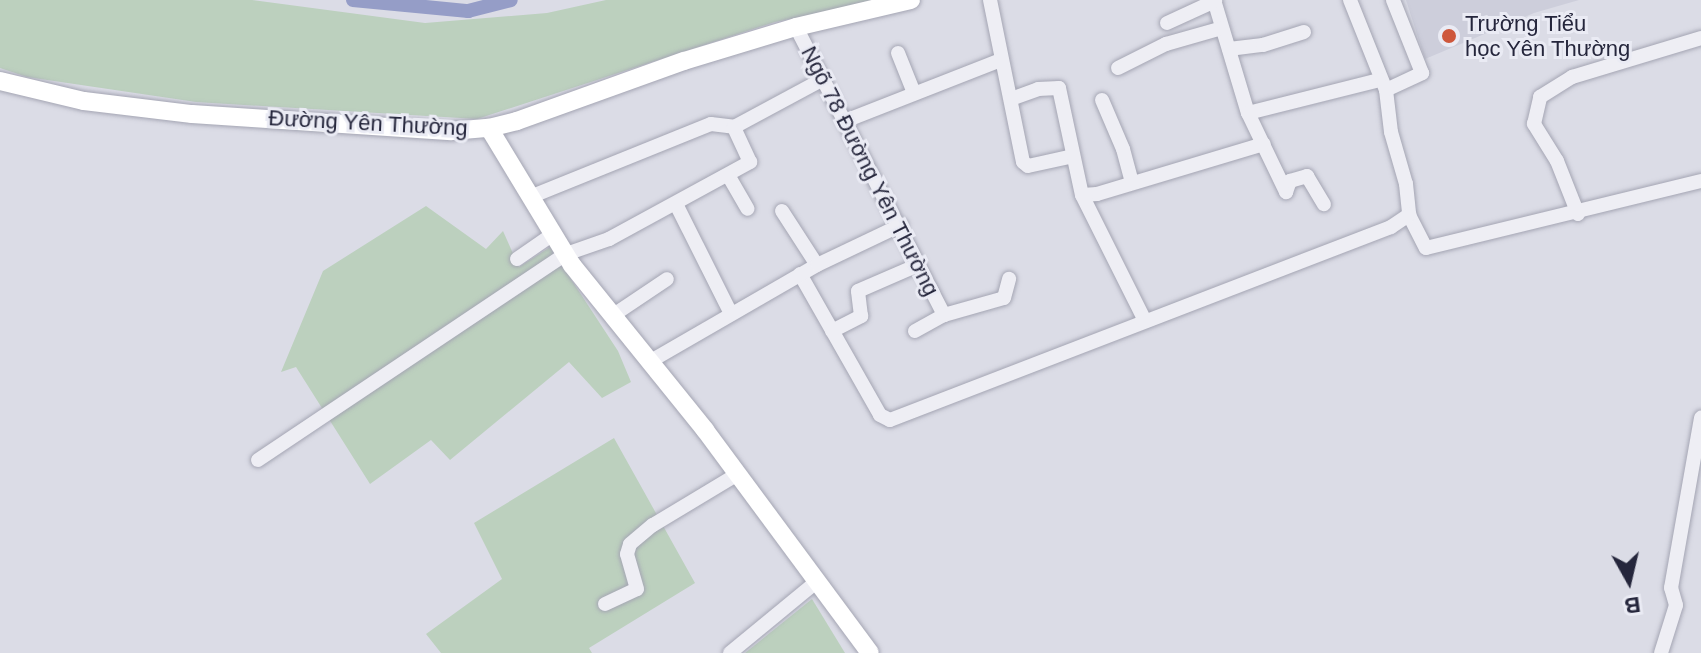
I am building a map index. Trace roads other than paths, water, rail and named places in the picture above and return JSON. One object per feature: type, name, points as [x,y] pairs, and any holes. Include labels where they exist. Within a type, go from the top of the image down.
[{"type":"main road","name":"Đường Yên Thường","points":[[0,81],[84,101],[192,114],[451,131],[489,128],[796,27],[911,0]]},
{"type":"main road","points":[[489,128],[566,254],[649,362],[729,479],[816,582],[870,653]]},
{"type":"street","points":[[990,0],[1016,134],[1026,166],[1073,156]]},
{"type":"street","points":[[1350,0],[1383,85],[1391,132],[1406,184],[1409,215],[1426,248],[1578,214],[1701,181]]},
{"type":"street","points":[[1248,113],[1383,85],[1422,73],[1393,0]]},
{"type":"street","points":[[1167,23],[1215,1],[1248,113],[1286,192],[1290,181],[1307,176],[1324,204]]},
{"type":"street","name":"Ngõ 78 Đường Yên Thường","points":[[796,27],[880,194],[901,225],[944,315]]},
{"type":"street","points":[[1118,68],[1166,44],[1222,28]]},
{"type":"street","points":[[1229,49],[1263,45],[1304,32]]},
{"type":"street","points":[[1578,214],[1557,161],[1534,124],[1540,97],[1572,77],[1701,38]]},
{"type":"street","points":[[898,53],[914,93]]},
{"type":"street","points":[[845,121],[1001,60]]},
{"type":"street","points":[[530,197],[711,124],[734,127],[823,79]]},
{"type":"street","points":[[1011,99],[1038,89],[1059,88],[1082,195],[1145,321]]},
{"type":"street","points":[[1102,100],[1123,149],[1132,183]]},
{"type":"street","points":[[258,460],[566,254],[609,239],[644,217],[676,204],[750,162],[734,127]]},
{"type":"street","points":[[1082,195],[1264,144]]},
{"type":"street","points":[[728,175],[748,209]]},
{"type":"street","points":[[676,204],[731,314]]},
{"type":"street","points":[[782,211],[817,265]]},
{"type":"street","points":[[800,274],[880,415],[890,420],[1391,227],[1409,215]]},
{"type":"street","points":[[649,362],[800,274],[901,225]]},
{"type":"street","points":[[517,259],[553,234]]},
{"type":"street","points":[[832,331],[861,316],[858,291],[918,265]]},
{"type":"street","points":[[612,316],[667,279]]},
{"type":"street","points":[[915,331],[944,315],[1004,298],[1009,279]]},
{"type":"street","points":[[1661,653],[1676,605],[1671,588],[1701,418]]},
{"type":"street","points":[[605,604],[637,589],[627,554],[630,544],[653,525],[729,479]]},
{"type":"street","points":[[730,653],[816,582]]},
{"type":"waterway","points":[[353,0],[468,11],[511,0]]},
{"type":"place","name":"Trường Tiểu học Yên Thường","points":[[1449,36]]}]
